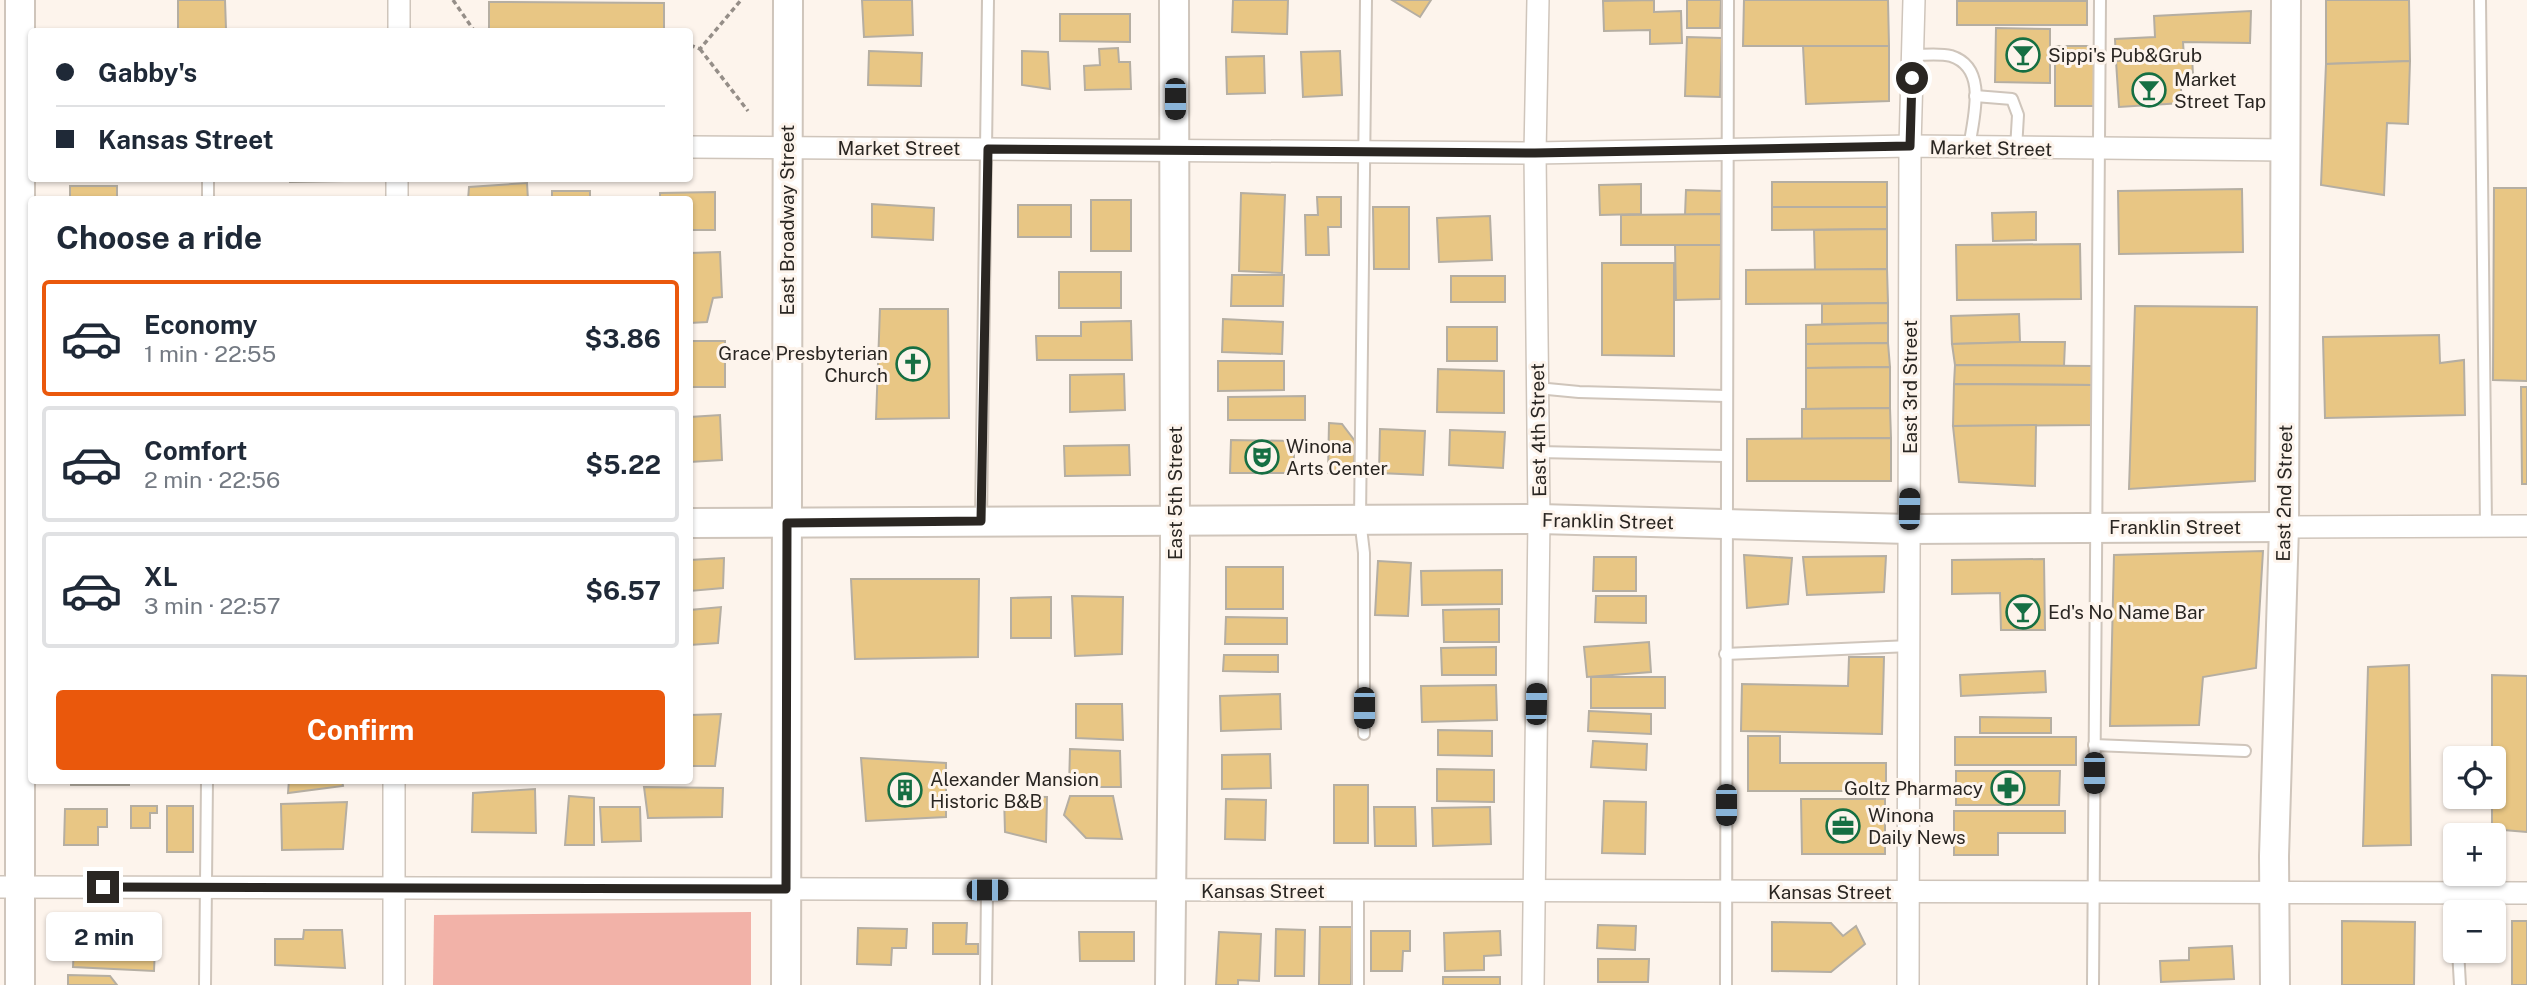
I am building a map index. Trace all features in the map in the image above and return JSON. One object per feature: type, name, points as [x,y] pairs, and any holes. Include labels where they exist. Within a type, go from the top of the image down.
[{"type":"street","points":[[20,0],[10,887],[20,985]]},
{"type":"street","points":[[399,0],[399,28]]},
{"type":"street","name":"East Broadway Street","points":[[786,985],[788,0]]},
{"type":"street","name":"East 5th Street","points":[[1170,985],[1175,519],[1174,0]]},
{"type":"street","name":"East 4th Street","points":[[1533,985],[1539,519],[1535,153],[1538,0]]},
{"type":"street","name":"East 3rd Street","points":[[1908,985],[1910,146],[1914,0]]},
{"type":"street","name":"East 2nd Street","points":[[2274,985],[2284,527],[2286,0]]},
{"type":"street","name":"Market Street","points":[[693,147],[1535,153],[1910,146],[2284,150]]},
{"type":"street","name":"Franklin Street","points":[[693,523],[1539,519],[1909,529],[2527,526]]},
{"type":"street","points":[[394,784],[394,985]]},
{"type":"street","name":"Kansas Street","points":[[10,887],[2274,893],[2443,901]]},
{"type":"street","name":"Kansas Street","points":[[2473,900],[2527,893]]},
{"type":"lane","points":[[981,521],[988,0]]},
{"type":"lane","points":[[1364,734],[1364,553],[1360,519],[1366,0]]},
{"type":"lane","points":[[1726,985],[1728,0]]},
{"type":"lane","points":[[2093,985],[2100,0]]},
{"type":"lane","points":[[2480,0],[2486,526]]},
{"type":"lane","points":[[1913,55],[1949,55],[1966,63],[1977,83],[1969,148]]},
{"type":"lane","points":[[1975,96],[2011,99],[2018,115],[2015,149]]},
{"type":"lane","points":[[1537,388],[1580,392],[1726,396]]},
{"type":"lane","points":[[1538,452],[1725,456]]},
{"type":"lane","points":[[1725,654],[1910,646]]},
{"type":"lane","points":[[2094,745],[2245,751]]},
{"type":"lane","points":[[205,985],[207,784]]},
{"type":"lane","points":[[986,985],[987,890]]},
{"type":"lane","points":[[1358,891],[1358,985]]},
{"type":"lane","points":[[2459,963],[2460,985]]},
{"type":"path","points":[[453,0],[472,28]]},
{"type":"path","points":[[700,49],[741,0]]},
{"type":"path","points":[[693,46],[700,49],[748,111]]},
{"type":"shaded area","points":[[751,912],[751,985],[433,985],[434,915]]},
{"type":"building","points":[[178,0],[225,0],[226,28],[178,28]]},
{"type":"building","points":[[862,0],[912,0],[913,35],[864,37]]},
{"type":"building","points":[[1233,0],[1288,0],[1287,34],[1232,32]]},
{"type":"building","points":[[1392,0],[1431,0],[1420,17]]},
{"type":"building","points":[[1654,0],[1654,12],[1681,11],[1682,43],[1650,44],[1650,30],[1604,31],[1603,1]]},
{"type":"building","points":[[1687,0],[1721,0],[1720,28],[1687,28]]},
{"type":"building","points":[[1744,0],[1888,0],[1889,46],[1743,46]]},
{"type":"building","points":[[2062,0],[2062,2],[1957,1]]},
{"type":"building","points":[[2326,0],[2409,0],[2410,61],[2326,64]]},
{"type":"building","points":[[1957,1],[2087,1],[2087,25],[1957,25]]},
{"type":"building","points":[[489,2],[664,3],[664,28],[489,28]]},
{"type":"building","points":[[2251,11],[2250,43],[2183,42],[2184,57],[2116,61],[2115,39],[2155,37],[2154,16]]},
{"type":"building","points":[[1060,14],[1130,14],[1130,42],[1060,41]]},
{"type":"building","name":"Sippi's Pub&Grub","points":[[1996,28],[2050,29],[2050,83],[1995,82]]},
{"type":"building","points":[[1687,37],[1722,38],[1720,97],[1685,96]]},
{"type":"building","points":[[1803,46],[1889,46],[1889,101],[1806,104]]},
{"type":"building","points":[[2055,46],[2095,46],[2095,106],[2055,106]]},
{"type":"building","points":[[1118,48],[1119,62],[1130,62],[1131,89],[1085,90],[1084,66],[1100,65],[1099,49]]},
{"type":"building","points":[[869,51],[922,53],[921,86],[868,85]]},
{"type":"building","points":[[1022,51],[1048,52],[1050,89],[1022,85]]},
{"type":"building","points":[[1340,51],[1342,95],[1303,97],[1301,52]]},
{"type":"building","points":[[1264,56],[1265,93],[1227,94],[1226,57]]},
{"type":"building","name":"Market Street Tap","points":[[2192,56],[2193,75],[2180,76],[2182,103],[2119,107],[2116,61]]},
{"type":"building","points":[[2410,61],[2408,124],[2387,123],[2384,195],[2321,185],[2326,64]]},
{"type":"building","points":[[1772,182],[1887,182],[1887,207],[1772,207]]},
{"type":"building","points":[[527,183],[528,196],[468,196],[469,187]]},
{"type":"building","points":[[1641,184],[1641,214],[1600,215],[1599,185]]},
{"type":"building","points":[[70,186],[117,186],[117,196],[70,196]]},
{"type":"building","points":[[2494,188],[2527,188],[2527,381],[2493,380]]},
{"type":"building","points":[[2242,189],[2243,252],[2119,254],[2118,191]]},
{"type":"building","points":[[1686,190],[1722,191],[1721,214],[1685,215]]},
{"type":"building","points":[[552,191],[590,191],[590,196],[552,196]]},
{"type":"building","points":[[715,192],[715,230],[693,230],[693,196],[660,196],[660,193]]},
{"type":"building","points":[[1241,193],[1285,195],[1282,273],[1239,271]]},
{"type":"building","points":[[1317,197],[1341,197],[1341,227],[1328,227],[1329,255],[1306,255],[1305,215],[1318,215]]},
{"type":"building","points":[[1091,200],[1131,200],[1131,251],[1091,251]]},
{"type":"building","points":[[872,204],[934,208],[933,240],[872,237]]},
{"type":"building","points":[[1018,205],[1071,205],[1071,237],[1018,237]]},
{"type":"building","points":[[1373,207],[1409,207],[1409,269],[1374,269]]},
{"type":"building","points":[[1772,207],[1887,207],[1887,229],[1772,230]]},
{"type":"building","points":[[2036,212],[2036,240],[1993,241],[1992,213]]},
{"type":"building","points":[[1721,214],[1721,245],[1621,245],[1621,215]]},
{"type":"building","points":[[1490,216],[1492,260],[1439,262],[1437,218]]},
{"type":"building","points":[[1887,229],[1887,269],[1815,271],[1814,230]]},
{"type":"building","points":[[2080,244],[2081,299],[1957,300],[1956,245]]},
{"type":"building","points":[[1675,245],[1721,245],[1720,299],[1676,300]]},
{"type":"building","points":[[720,252],[722,297],[713,298],[707,322],[693,323],[693,253]]},
{"type":"building","points":[[1602,263],[1674,263],[1674,356],[1602,355]]},
{"type":"building","points":[[1887,269],[1888,303],[1746,304],[1746,270]]},
{"type":"building","points":[[1059,272],[1121,272],[1121,308],[1059,308]]},
{"type":"building","points":[[1232,275],[1284,275],[1283,306],[1231,306]]},
{"type":"building","points":[[1451,276],[1505,276],[1505,302],[1451,302]]},
{"type":"building","points":[[1888,303],[1888,323],[1822,324],[1822,304]]},
{"type":"building","points":[[2135,306],[2257,307],[2255,481],[2129,489]]},
{"type":"building","name":"Grace Presbyterian Church","points":[[880,309],[948,309],[949,418],[876,419]]},
{"type":"building","points":[[2019,314],[2020,342],[1952,344],[1951,316]]},
{"type":"building","points":[[1223,319],[1283,322],[1282,354],[1222,352]]},
{"type":"building","points":[[1131,321],[1132,360],[1037,360],[1036,336],[1081,336],[1081,322]]},
{"type":"building","points":[[1888,323],[1888,343],[1806,344],[1806,325]]},
{"type":"building","points":[[1447,327],[1497,327],[1497,361],[1447,361]]},
{"type":"building","points":[[2439,335],[2440,363],[2464,360],[2465,415],[2325,418],[2323,337]]},
{"type":"building","points":[[693,341],[725,341],[725,387],[693,387]]},
{"type":"building","points":[[2065,342],[2064,366],[1955,365],[1952,344]]},
{"type":"building","points":[[1888,343],[1890,367],[1806,368],[1806,344]]},
{"type":"building","points":[[1218,361],[1284,361],[1284,390],[1218,391]]},
{"type":"building","points":[[1955,365],[2092,366],[2092,385],[1954,384]]},
{"type":"building","points":[[1890,367],[1890,408],[1806,409],[1806,368]]},
{"type":"building","points":[[1438,369],[1504,371],[1504,413],[1437,412]]},
{"type":"building","points":[[1124,374],[1125,410],[1070,412],[1070,375]]},
{"type":"building","points":[[1954,384],[2092,385],[2092,425],[1953,426]]},
{"type":"building","points":[[2521,387],[2527,387],[2527,484],[2522,484]]},
{"type":"building","points":[[1305,396],[1305,420],[1228,420],[1228,397]]},
{"type":"building","points":[[1890,408],[1891,438],[1802,439],[1802,409]]},
{"type":"building","points":[[720,415],[722,460],[693,462],[693,417]]},
{"type":"building","points":[[1329,423],[1342,424],[1355,441],[1354,474],[1328,473]]},
{"type":"building","points":[[2036,425],[2035,486],[1959,482],[1953,426]]},
{"type":"building","points":[[1380,429],[1425,431],[1423,475],[1379,473]]},
{"type":"building","points":[[1450,430],[1505,432],[1503,468],[1449,465]]},
{"type":"building","points":[[1891,438],[1891,481],[1747,481],[1747,439]]},
{"type":"building","name":"Winona Arts Center","points":[[1231,440],[1294,441],[1294,473],[1230,473]]},
{"type":"building","points":[[1129,445],[1130,475],[1065,476],[1064,446]]},
{"type":"building","points":[[2263,551],[2256,668],[2203,677],[2199,725],[2110,726],[2114,555]]},
{"type":"building","points":[[1744,555],[1792,558],[1788,604],[1747,608]]},
{"type":"building","points":[[1886,556],[1884,592],[1807,595],[1803,557]]},
{"type":"building","points":[[1594,557],[1636,557],[1636,591],[1593,591]]},
{"type":"building","points":[[724,558],[723,588],[693,591],[693,560]]},
{"type":"building","name":"Ed's No Name Bar","points":[[2044,559],[2045,630],[2001,630],[2000,593],[1952,594],[1952,560]]},
{"type":"building","points":[[1378,561],[1411,563],[1408,616],[1375,615]]},
{"type":"building","points":[[1226,567],[1283,567],[1283,609],[1226,609]]},
{"type":"building","points":[[1502,570],[1502,604],[1422,605],[1421,571]]},
{"type":"building","points":[[851,579],[979,579],[978,657],[855,659]]},
{"type":"building","points":[[1072,596],[1123,597],[1122,654],[1075,656]]},
{"type":"building","points":[[1596,596],[1646,596],[1646,623],[1595,622]]},
{"type":"building","points":[[1051,597],[1051,638],[1011,638],[1011,598]]},
{"type":"building","points":[[721,607],[718,643],[693,645],[693,610]]},
{"type":"building","points":[[1499,609],[1499,642],[1444,642],[1443,610]]},
{"type":"building","points":[[1226,617],[1287,618],[1287,644],[1225,644]]},
{"type":"building","points":[[1649,642],[1651,672],[1587,677],[1584,647]]},
{"type":"building","points":[[1496,647],[1496,675],[1442,675],[1441,648]]},
{"type":"building","points":[[1224,655],[1278,655],[1278,672],[1223,671]]},
{"type":"building","points":[[1849,657],[1884,657],[1882,734],[1741,731],[1742,684],[1848,686]]},
{"type":"building","points":[[2409,665],[2411,845],[2363,846],[2368,667]]},
{"type":"building","points":[[2045,671],[2046,692],[1961,696],[1960,675]]},
{"type":"building","points":[[2492,675],[2527,676],[2527,832],[2506,830],[2506,823],[2492,823],[2492,809],[2506,809],[2506,746],[2492,746]]},
{"type":"building","points":[[1591,677],[1665,677],[1665,708],[1591,708]]},
{"type":"building","points":[[1496,685],[1497,720],[1422,722],[1421,686]]},
{"type":"building","points":[[1280,694],[1281,729],[1221,731],[1220,696]]},
{"type":"building","points":[[1076,704],[1122,704],[1123,740],[1076,738]]},
{"type":"building","points":[[1589,711],[1651,714],[1651,734],[1588,731]]},
{"type":"building","points":[[721,714],[715,766],[693,766],[693,715]]},
{"type":"building","points":[[1980,717],[2051,718],[2051,733],[1980,733]]},
{"type":"building","points":[[1438,730],[1492,731],[1492,756],[1438,755]]},
{"type":"building","points":[[1748,736],[1780,736],[1780,763],[1886,763],[1886,791],[1748,791]]},
{"type":"building","points":[[1955,737],[2076,737],[2076,765],[1955,765]]},
{"type":"building","points":[[1593,741],[1647,744],[1646,770],[1591,767]]},
{"type":"building","points":[[1070,749],[1120,751],[1121,787],[1069,787]]},
{"type":"building","points":[[1270,754],[1271,788],[1222,789],[1222,755]]},
{"type":"building","name":"Alexander Mansion Historic B&B","points":[[861,758],[946,763],[946,817],[866,821]]},
{"type":"building","points":[[1437,769],[1494,770],[1494,802],[1437,801]]},
{"type":"building","name":"Goltz Pharmacy","points":[[1956,771],[2060,771],[2059,805],[1956,805]]},
{"type":"building","points":[[71,784],[129,784],[129,785]]},
{"type":"building","points":[[289,784],[343,786],[288,793]]},
{"type":"building","points":[[1334,785],[1368,785],[1368,843],[1334,843]]},
{"type":"building","points":[[644,787],[723,788],[722,817],[648,818]]},
{"type":"building","points":[[535,789],[536,833],[472,832],[473,793]]},
{"type":"building","points":[[569,796],[594,798],[594,845],[565,845]]},
{"type":"building","points":[[1004,796],[1047,797],[1046,842],[1005,832]]},
{"type":"building","points":[[1070,796],[1113,796],[1122,839],[1086,838],[1064,815]]},
{"type":"building","points":[[1226,799],[1266,800],[1265,840],[1225,839]]},
{"type":"building","name":"Winona Daily News","points":[[1801,799],[1885,799],[1885,854],[1802,854]]},
{"type":"building","points":[[1604,801],[1646,802],[1645,854],[1602,853]]},
{"type":"building","points":[[347,802],[343,849],[282,850],[281,804]]},
{"type":"building","points":[[131,806],[157,806],[157,813],[150,813],[150,828],[131,828]]},
{"type":"building","points":[[167,806],[193,806],[193,852],[167,852]]},
{"type":"building","points":[[600,807],[640,807],[641,841],[602,842]]},
{"type":"building","points":[[1374,807],[1415,807],[1416,846],[1375,846]]},
{"type":"building","points":[[1490,807],[1491,844],[1433,846],[1432,808]]},
{"type":"building","points":[[65,809],[107,809],[107,827],[98,827],[98,845],[64,845]]},
{"type":"building","points":[[1954,811],[2065,811],[2065,833],[1998,833],[1998,855],[1954,855]]},
{"type":"building","points":[[2342,921],[2415,922],[2414,985],[2342,985]]},
{"type":"building","points":[[2512,921],[2527,921],[2527,985],[2512,985]]},
{"type":"building","points":[[1772,922],[1831,923],[1843,936],[1856,926],[1865,944],[1831,972],[1772,971]]},
{"type":"building","points":[[933,923],[967,923],[966,944],[978,944],[978,954],[933,954]]},
{"type":"building","points":[[1598,925],[1636,926],[1635,950],[1597,948]]},
{"type":"building","points":[[75,926],[136,928],[135,947],[155,948],[154,971],[73,967]]},
{"type":"building","points":[[1320,927],[1352,927],[1351,985],[1319,985]]},
{"type":"building","points":[[858,928],[907,929],[906,948],[892,948],[891,965],[857,964]]},
{"type":"building","points":[[1276,929],[1305,930],[1304,976],[1275,976]]},
{"type":"building","points":[[304,930],[342,930],[345,968],[275,965],[275,939],[303,939]]},
{"type":"building","points":[[1371,931],[1410,931],[1410,951],[1403,951],[1402,971],[1371,971]]},
{"type":"building","points":[[1500,931],[1501,955],[1484,956],[1484,970],[1445,971],[1444,933]]},
{"type":"building","points":[[1079,932],[1134,932],[1134,961],[1080,961]]},
{"type":"building","points":[[1219,932],[1261,934],[1259,981],[1238,980],[1238,985],[1216,985]]},
{"type":"building","points":[[2232,946],[2234,979],[2161,982],[2160,961],[2189,960],[2189,948]]},
{"type":"building","points":[[1598,959],[1649,959],[1648,982],[1598,982]]},
{"type":"building","points":[[68,975],[110,976],[117,985],[68,985]]},
{"type":"building","points":[[1443,977],[1500,977],[1500,985],[1443,985]]},
{"type":"place","name":"Sippi's Pub&Grub","points":[[2023,55]]},
{"type":"place","name":"Market Street Tap","points":[[2149,90]]},
{"type":"place","name":"Grace Presbyterian Church","points":[[913,364]]},
{"type":"place","name":"Winona Arts Center","points":[[1262,457]]},
{"type":"place","name":"Ed's No Name Bar","points":[[2023,612]]},
{"type":"place","name":"Goltz Pharmacy","points":[[2008,788]]},
{"type":"place","name":"Alexander Mansion Historic B&B","points":[[905,790]]},
{"type":"place","name":"Winona Daily News","points":[[1843,826]]},
{"type":"route","points":[[103,887],[786,889],[787,523],[981,521],[988,149],[1535,153],[1910,146],[1912,78]]}]
